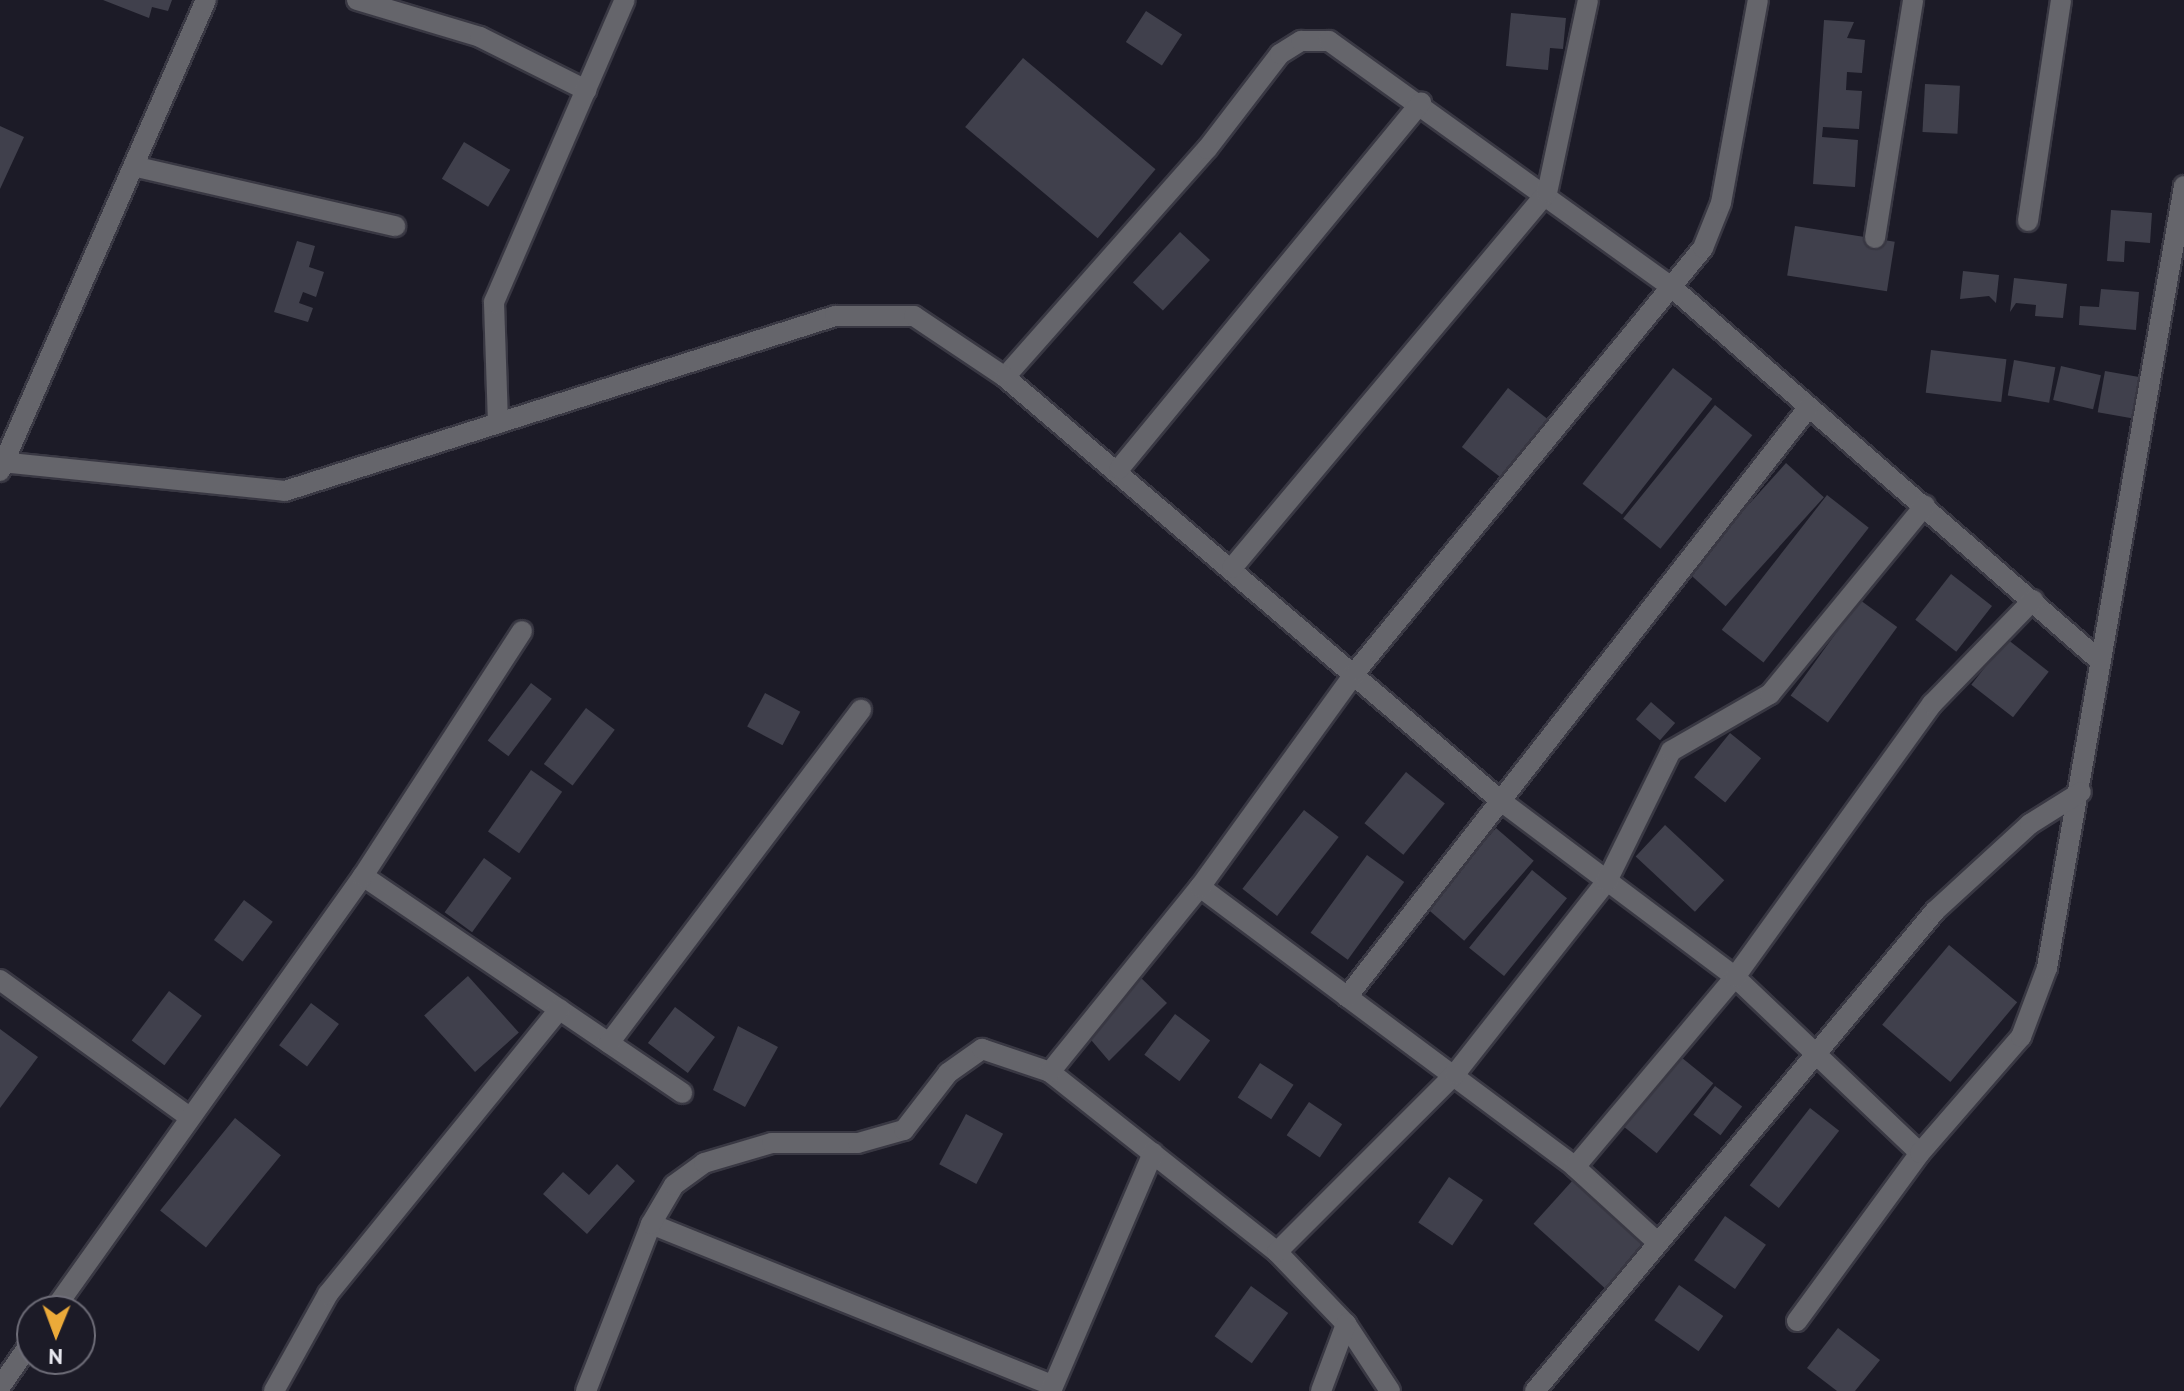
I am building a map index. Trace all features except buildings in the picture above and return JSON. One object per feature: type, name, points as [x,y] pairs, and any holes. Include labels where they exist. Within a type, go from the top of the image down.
[{"type":"street","points":[[206,0],[137,167],[1,465],[285,491],[835,316],[880,311],[914,316],[1005,377],[1119,469],[1232,568],[1357,670],[1501,801],[1735,977],[1920,1153]]},
{"type":"street","points":[[357,0],[414,8],[586,90]]},
{"type":"street","points":[[498,423],[494,302],[625,0]]},
{"type":"street","points":[[1232,568],[1547,193],[1588,0]]},
{"type":"street","points":[[1050,1072],[1200,887],[1357,670],[1675,290],[1721,203],[1758,0]]},
{"type":"street","points":[[1875,238],[1913,0]]},
{"type":"street","points":[[2028,221],[2061,0]]},
{"type":"street","points":[[1005,377],[1290,44],[1329,41],[1421,102],[1675,290],[2099,660]]},
{"type":"street","points":[[1119,469],[1421,102]]},
{"type":"street","points":[[137,167],[395,226]]},
{"type":"street","points":[[1797,1321],[1920,1153],[2021,1037],[2047,968],[2081,792],[2099,660],[2184,186]]},
{"type":"street","points":[[1347,997],[1808,408]]},
{"type":"street","points":[[1277,1252],[1455,1074],[1607,881],[1671,751],[1770,694],[1925,505]]},
{"type":"street","points":[[1575,1167],[1735,977],[1932,704],[2033,600]]},
{"type":"street","points":[[64,1295],[363,876],[522,631]]},
{"type":"street","points":[[609,1043],[861,710]]},
{"type":"street","points":[[1535,1391],[1935,911],[2030,824],[2081,792]]},
{"type":"street","points":[[363,876],[682,1093]]},
{"type":"street","points":[[1200,887],[1455,1074],[1575,1167],[1657,1242]]},
{"type":"street","points":[[0,980],[189,1117]]},
{"type":"street","points":[[274,1391],[328,1294],[560,1009]]},
{"type":"street","points":[[586,1391],[651,1224],[674,1185],[732,1152],[772,1143],[858,1143],[904,1130],[948,1073],[982,1049],[1050,1072],[1277,1252],[1346,1324],[1390,1391]]},
{"type":"street","points":[[651,1224],[1052,1388],[1153,1153]]},
{"type":"street","points":[[1321,1391],[1346,1324]]},
{"type":"street","points":[[0,1387],[16,1364]]}]
